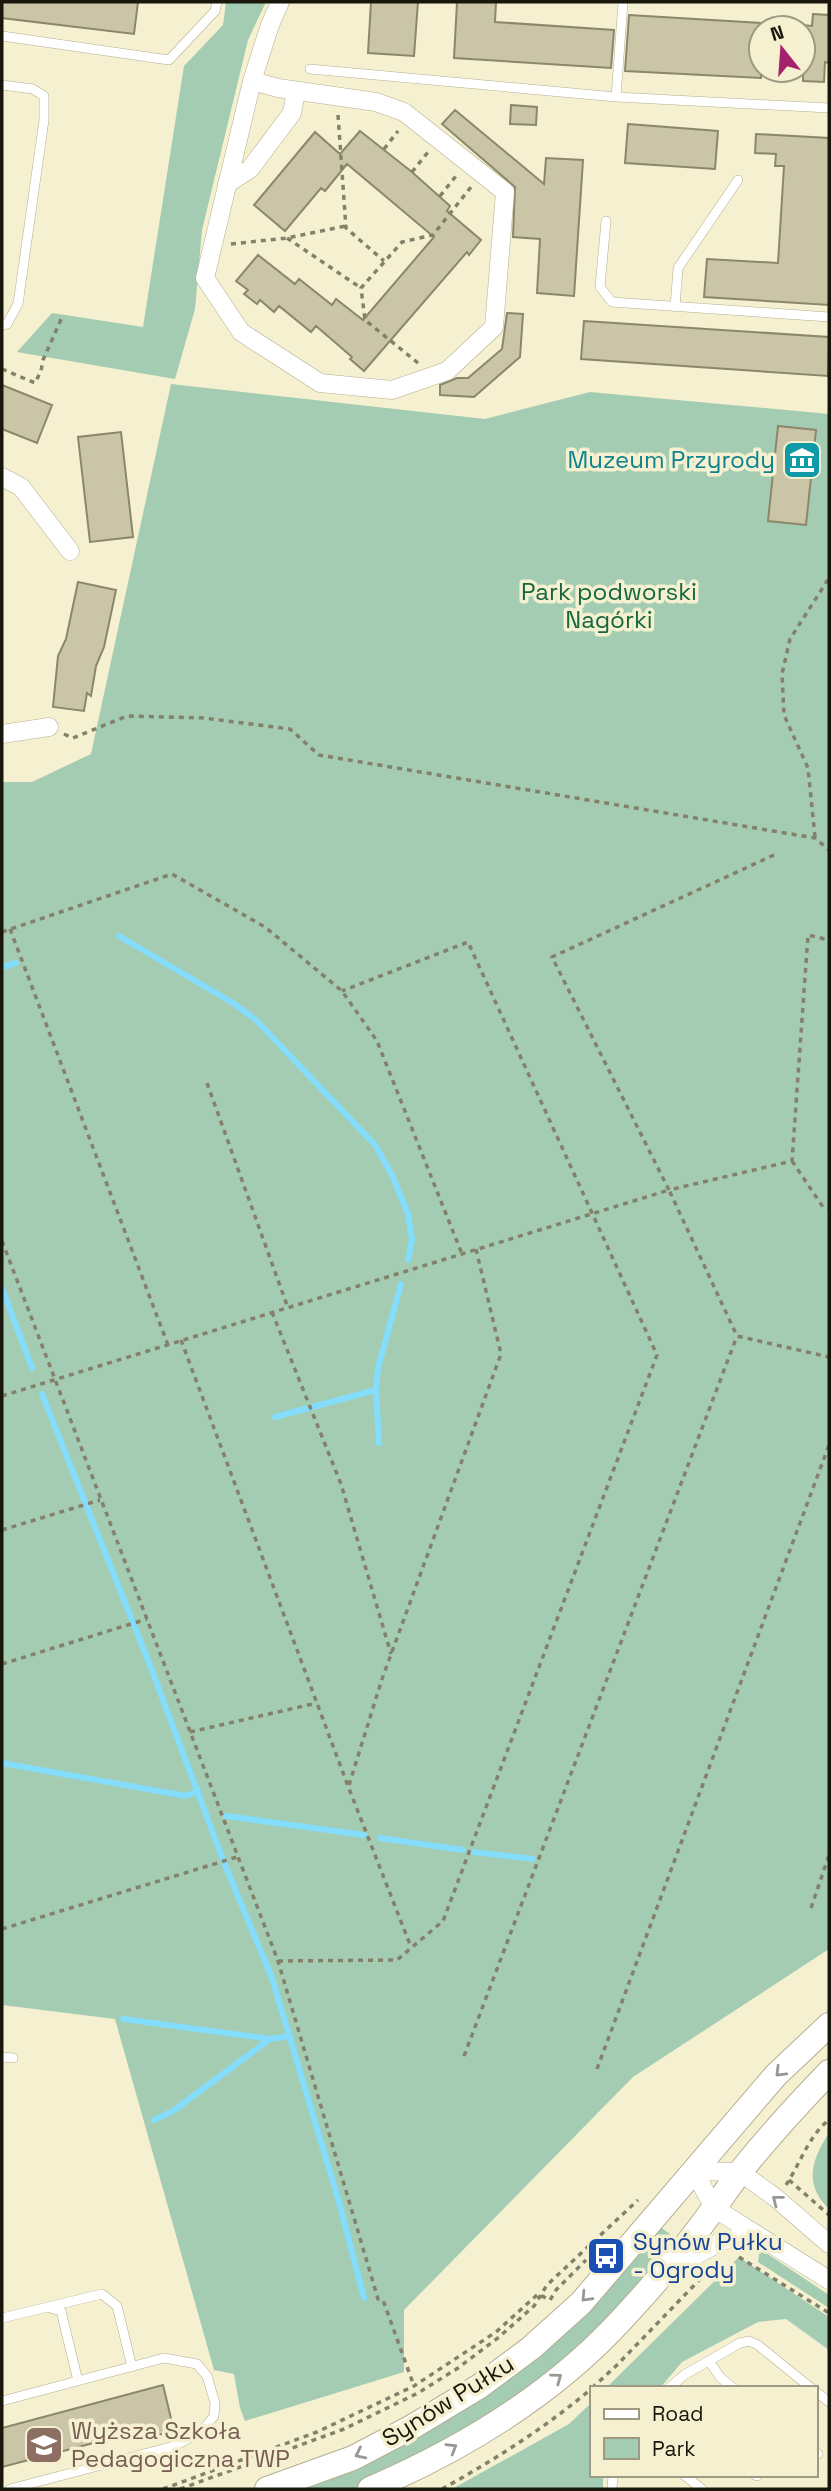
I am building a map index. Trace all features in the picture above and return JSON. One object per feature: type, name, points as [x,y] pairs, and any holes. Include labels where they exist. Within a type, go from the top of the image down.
[{"type":"main road","name":"Synów Pułku","points":[[267,2489],[353,2458],[412,2427],[481,2386],[531,2348],[581,2303],[776,2075],[829,2025]]},
{"type":"main road","name":"Synów Pułku","points":[[370,2489],[419,2468],[490,2426],[570,2369],[622,2319],[663,2273],[740,2172],[798,2104],[829,2073]]},
{"type":"street","points":[[252,81],[296,91],[376,102],[404,112],[505,192],[494,327],[447,371],[392,390],[320,383],[241,332],[205,278],[252,81],[270,25],[281,2]]},
{"type":"street","points":[[227,184],[250,169],[292,113],[296,91]]},
{"type":"street","points":[[2,477],[22,487],[70,551]]},
{"type":"street","points":[[2,734],[49,727]]},
{"type":"street","points":[[829,2244],[776,2198],[740,2172],[694,2171],[714,2208],[829,2280]]},
{"type":"street","points":[[663,2273],[724,2240],[761,2237]]},
{"type":"lane","points":[[2,36],[169,60],[215,11],[217,2]]},
{"type":"lane","points":[[616,97],[623,2]]},
{"type":"lane","points":[[310,69],[616,97],[829,108]]},
{"type":"lane","points":[[2,85],[33,89],[44,96],[44,120],[18,304],[7,324],[2,325]]},
{"type":"lane","points":[[675,307],[678,268],[738,180]]},
{"type":"lane","points":[[606,221],[600,286],[612,302],[829,317]]},
{"type":"lane","points":[[2,2057],[13,2058]]},
{"type":"lane","points":[[2,2318],[102,2294],[117,2306],[132,2367]]},
{"type":"lane","points":[[48,2307],[61,2312],[78,2381]]},
{"type":"lane","points":[[671,2386],[684,2375],[740,2343],[749,2341],[758,2345],[809,2386]]},
{"type":"lane","points":[[2,2401],[164,2358],[197,2364],[207,2376],[215,2403],[214,2416],[200,2434],[174,2446],[10,2489]]},
{"type":"lane","points":[[709,2361],[720,2377],[731,2386]]},
{"type":"lane","points":[[687,2477],[702,2489]]},
{"type":"path","points":[[337,110],[346,226],[384,261]]},
{"type":"path","points":[[384,149],[404,124]]},
{"type":"path","points":[[412,172],[431,147]]},
{"type":"path","points":[[440,196],[460,171]]},
{"type":"path","points":[[433,376],[365,320],[361,288],[402,242],[433,235],[474,183]]},
{"type":"path","points":[[225,245],[287,238],[346,226]]},
{"type":"path","points":[[287,238],[361,288]]},
{"type":"path","points":[[2,369],[35,383],[63,315]]},
{"type":"path","points":[[815,838],[808,768],[784,715],[782,674],[790,639],[829,578]]},
{"type":"path","points":[[49,727],[73,738],[127,716],[204,718],[290,729],[318,755],[815,838],[829,850]]},
{"type":"path","points":[[464,2056],[737,1336],[669,1190],[552,957],[774,855]]},
{"type":"path","points":[[2,932],[172,874],[265,926],[342,992],[377,1041],[462,1254]]},
{"type":"path","points":[[10,929],[168,1345]]},
{"type":"path","points":[[829,940],[808,935],[793,1161],[823,1207],[829,1208]]},
{"type":"path","points":[[278,1961],[397,1960],[443,1921],[657,1355],[468,942],[342,992]]},
{"type":"path","points":[[207,1083],[288,1308]]},
{"type":"path","points":[[2,1396],[669,1190],[793,1161]]},
{"type":"path","points":[[2,1241],[278,1961],[378,2299],[383,2300],[414,2386]]},
{"type":"path","points":[[348,1786],[391,1654],[501,1354],[476,1250]]},
{"type":"path","points":[[2,1258],[8,1256]]},
{"type":"path","points":[[272,1312],[341,1484],[391,1654]]},
{"type":"path","points":[[737,1336],[829,1357]]},
{"type":"path","points":[[181,1340],[411,1947]]},
{"type":"path","points":[[597,2069],[829,1445]]},
{"type":"path","points":[[2,1530],[101,1499]]},
{"type":"path","points":[[2,1664],[147,1619]]},
{"type":"path","points":[[190,1732],[317,1703]]},
{"type":"path","points":[[811,1908],[829,1855]]},
{"type":"path","points":[[2,1929],[238,1857]]},
{"type":"path","points":[[782,2190],[791,2182],[822,2125],[829,2120]]},
{"type":"path","points":[[791,2182],[829,2215]]},
{"type":"path","points":[[180,2489],[319,2439],[418,2393],[458,2368],[534,2306],[547,2286],[636,2201],[642,2199]]},
{"type":"path","points":[[163,2489],[329,2427],[414,2386],[496,2332],[538,2294],[550,2300],[556,2290],[594,2252]]},
{"type":"path","points":[[739,2257],[829,2313]]},
{"type":"path","points":[[594,2386],[710,2268]]},
{"type":"path","points":[[442,2489],[534,2433],[590,2390]]},
{"type":"green space","points":[[226,2],[266,2],[248,40],[202,230],[195,309],[175,379],[17,352],[52,313],[143,327],[184,66],[223,25]]},
{"type":"green space","name":"Park podworski Nagórki","points":[[171,384],[485,419],[590,392],[829,414],[829,1949],[633,2077],[404,2310],[404,2372],[245,2421],[234,2374],[214,2370],[115,2019],[2,2005],[2,782],[32,782],[91,754]]},
{"type":"green space","points":[[829,2133],[829,2209],[816,2190],[813,2171],[818,2152]]},
{"type":"green space","points":[[653,2221],[685,2246],[571,2369],[370,2489],[267,2489],[481,2386]]},
{"type":"green space","points":[[760,2249],[829,2295],[829,2308],[758,2262]]},
{"type":"green space","points":[[739,2257],[829,2317],[829,2350],[786,2319],[758,2322],[682,2362],[662,2386],[608,2386]]},
{"type":"green space","points":[[590,2404],[590,2477],[603,2477],[603,2489],[452,2489],[569,2424]]},
{"type":"building","points":[[2,2],[138,2],[134,34],[2,18]]},
{"type":"building","points":[[371,2],[418,2],[414,56],[368,53]]},
{"type":"building","points":[[457,2],[496,2],[495,22],[614,30],[611,68],[454,58]]},
{"type":"building","points":[[817,14],[829,15],[829,63],[825,62],[824,82],[817,82]]},
{"type":"building","points":[[629,15],[747,22],[747,77],[625,71]]},
{"type":"building","points":[[511,105],[537,107],[536,125],[510,124]]},
{"type":"building","points":[[455,110],[544,184],[546,158],[583,160],[574,296],[537,293],[540,239],[513,237],[515,187],[442,124]]},
{"type":"building","points":[[628,124],[718,131],[715,169],[625,163]]},
{"type":"building","points":[[360,131],[450,206],[447,211],[481,240],[469,255],[467,252],[364,371],[316,326],[311,332],[279,306],[274,312],[260,300],[257,304],[244,294],[248,290],[236,281],[258,255],[295,284],[299,279],[332,305],[336,299],[363,320],[434,237],[347,164],[325,191],[321,188],[285,231],[254,205],[315,132],[340,154]]},
{"type":"building","points":[[756,134],[829,138],[829,305],[704,297],[707,259],[778,263],[784,166],[775,166],[776,154],[755,153]]},
{"type":"building","points":[[507,313],[523,314],[520,357],[474,397],[440,395],[440,385],[457,378],[468,378],[502,349]]},
{"type":"building","points":[[584,321],[829,337],[828,376],[581,359]]},
{"type":"building","points":[[2,385],[52,405],[37,443],[2,429]]},
{"type":"building","points":[[778,426],[816,430],[806,525],[768,521]]},
{"type":"building","points":[[121,432],[133,537],[90,542],[78,437]]},
{"type":"building","points":[[78,582],[116,590],[104,647],[96,666],[91,696],[87,693],[84,711],[53,707],[58,656],[66,639]]},
{"type":"building","points":[[163,2385],[174,2431],[138,2440],[136,2432],[2,2467],[2,2428]]},
{"type":"waterway","points":[[119,936],[233,1003],[256,1020],[375,1145],[392,1175],[408,1214],[412,1240],[408,1260]]},
{"type":"waterway","points":[[2,967],[16,963]]},
{"type":"waterway","points":[[379,1443],[376,1390],[378,1368],[401,1284]]},
{"type":"waterway","points":[[2,1288],[32,1368]]},
{"type":"waterway","points":[[275,1417],[376,1390]]},
{"type":"waterway","points":[[42,1394],[151,1668],[225,1865],[272,1978],[339,2202],[364,2298]]},
{"type":"waterway","points":[[2,1763],[186,1796],[198,1791]]},
{"type":"waterway","points":[[226,1816],[364,1835]]},
{"type":"waterway","points":[[380,1838],[463,1850]]},
{"type":"waterway","points":[[473,1852],[533,1859]]},
{"type":"waterway","points":[[123,2019],[270,2039],[290,2036]]},
{"type":"waterway","points":[[154,2120],[173,2111],[270,2039]]},
{"type":"place","name":"Muzeum Przyrody","points":[[802,460]]},
{"type":"place","name":"Synów Pułku - Ogrody","points":[[606,2256]]},
{"type":"place","name":"Wyższa Szkoła Pedagogiczna TWP","points":[[44,2445]]}]
